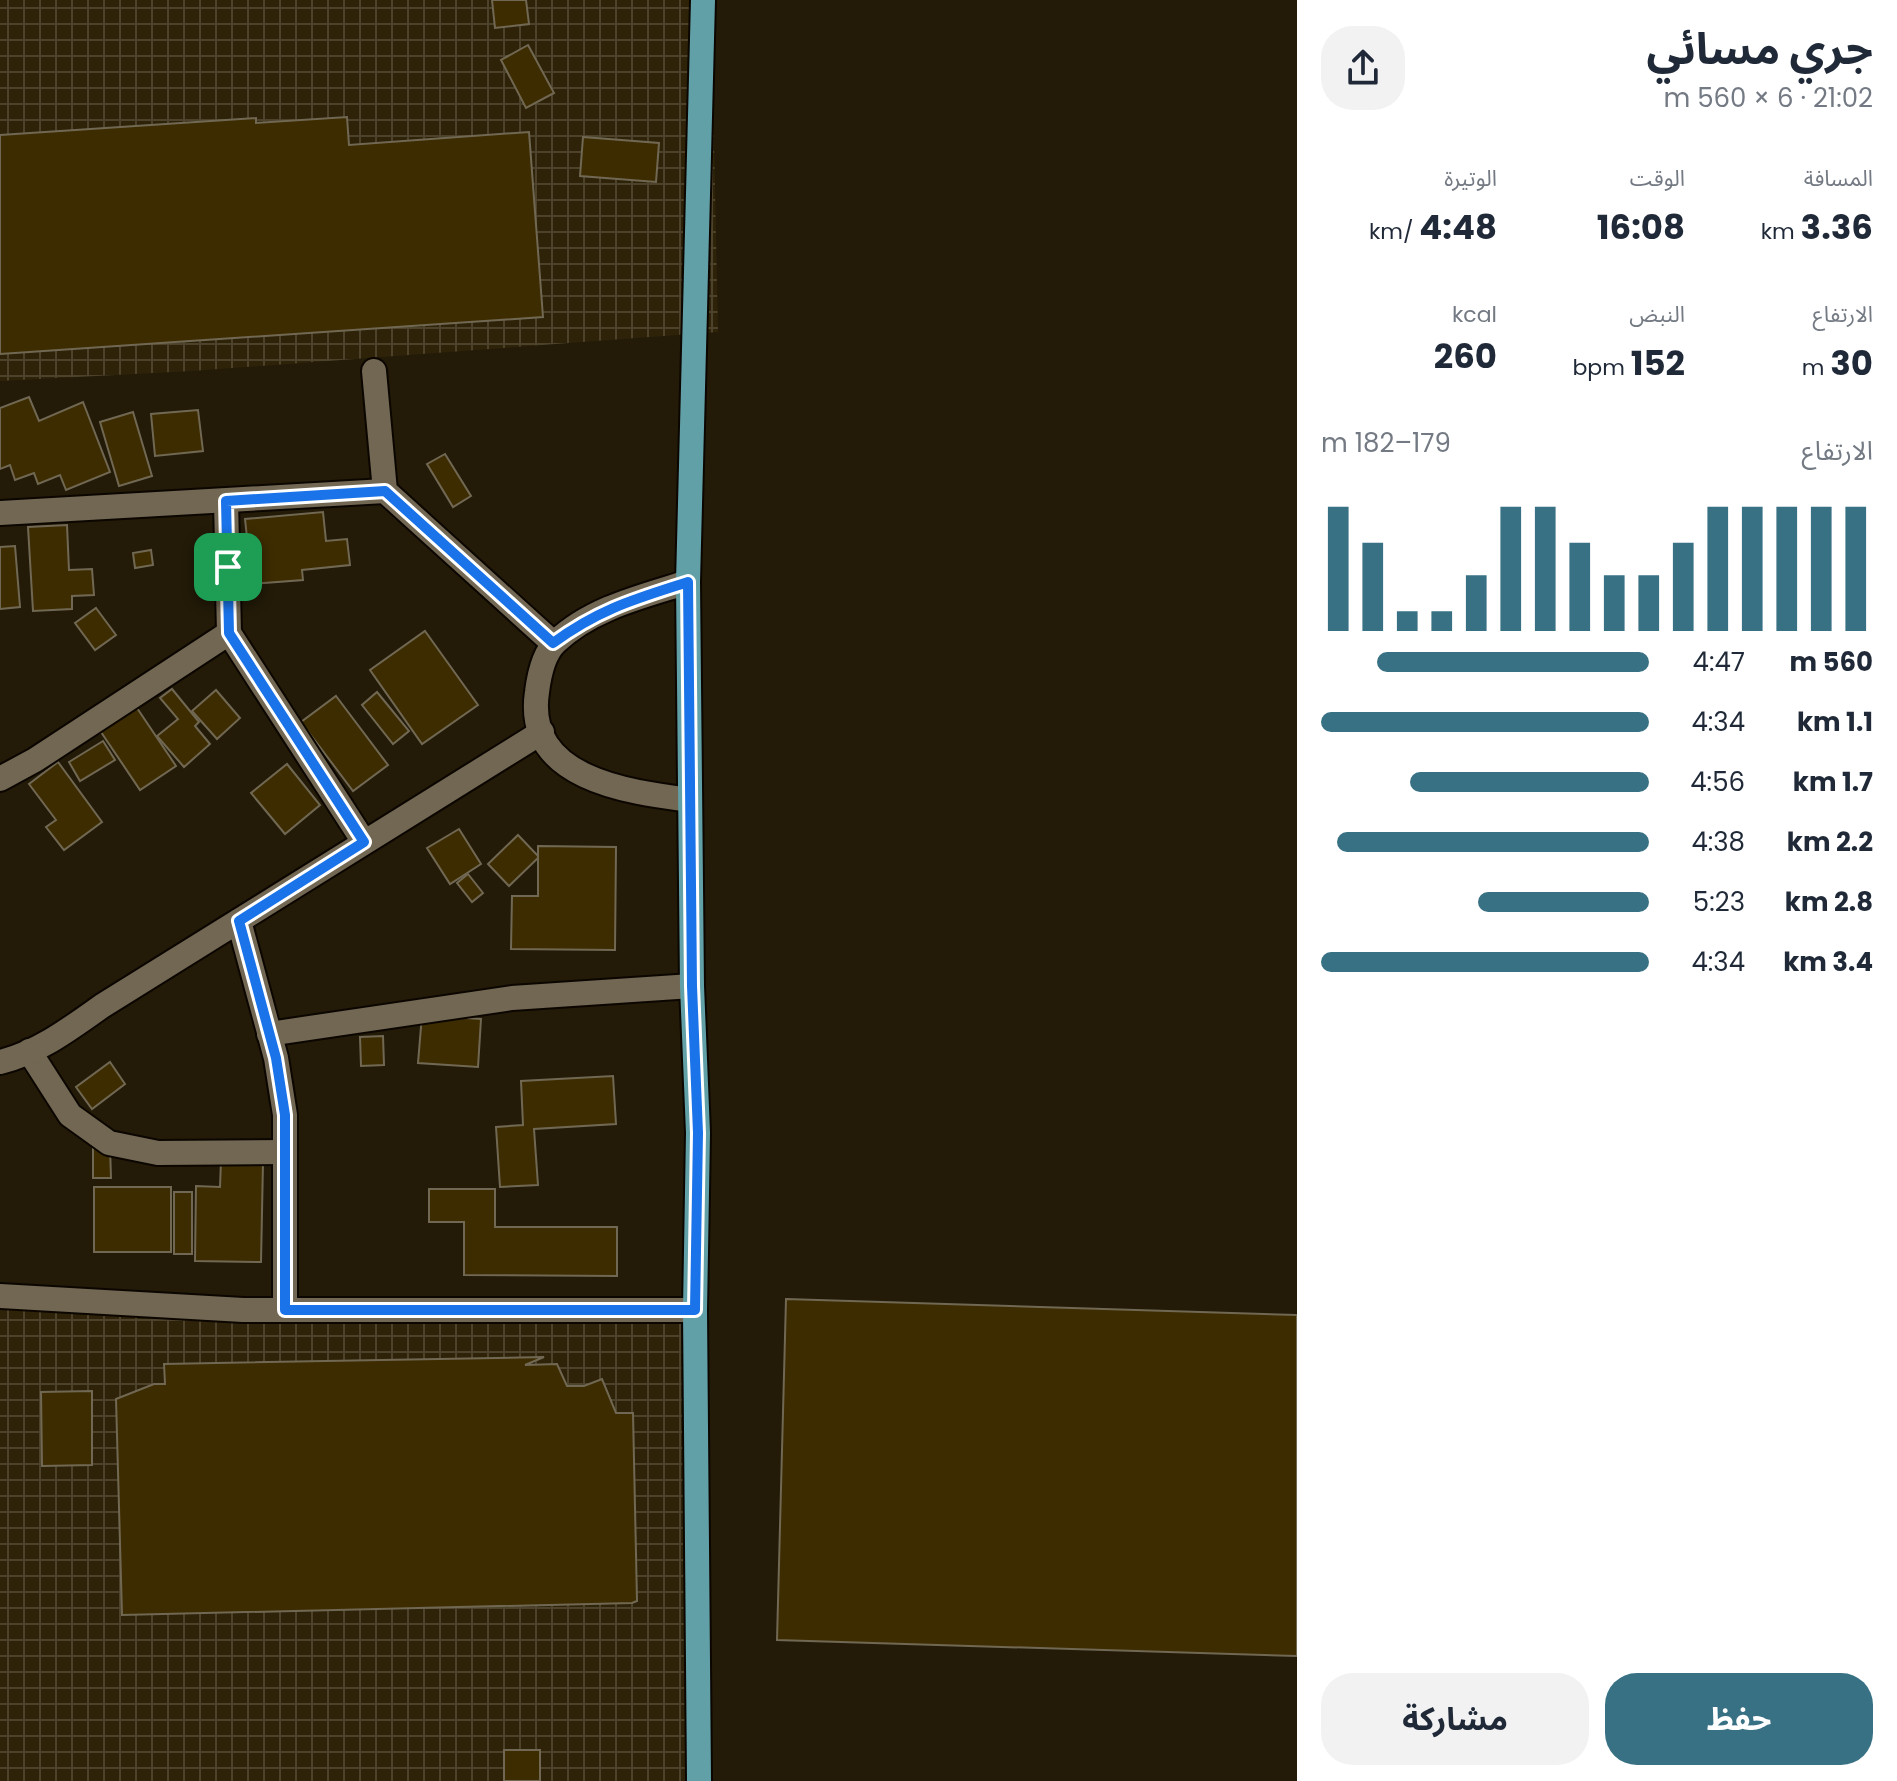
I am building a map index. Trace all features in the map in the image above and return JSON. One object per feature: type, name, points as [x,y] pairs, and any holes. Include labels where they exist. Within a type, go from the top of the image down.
[{"type":"main road","points":[[699,1781],[695,1310],[698,1133],[692,986],[688,582],[703,0]]},
{"type":"street","points":[[374,371],[385,491],[553,643]]},
{"type":"street","points":[[0,513],[385,491]]},
{"type":"street","points":[[226,501],[229,633],[364,842]]},
{"type":"street","points":[[688,582],[614,606],[553,643],[539,675],[534,711],[548,746],[579,775],[631,793],[690,800]]},
{"type":"street","points":[[0,779],[35,760],[229,633]]},
{"type":"street","points":[[0,1062],[59,1036],[102,1006],[542,732]]},
{"type":"street","points":[[239,921],[276,1058],[285,1115],[285,1310]]},
{"type":"street","points":[[269,1034],[512,998],[692,986]]},
{"type":"street","points":[[29,1051],[70,1115],[109,1143],[158,1153],[285,1152]]},
{"type":"street","points":[[0,1296],[243,1310],[695,1310]]},
{"type":"shaded area","points":[[0,0],[711,0],[718,332],[192,371],[0,381]]},
{"type":"shaded area","points":[[0,1297],[698,1299],[693,1781],[0,1781]]},
{"type":"building","points":[[492,0],[526,0],[529,24],[495,28]]},
{"type":"building","points":[[528,45],[554,93],[526,108],[501,60]]},
{"type":"building","points":[[347,117],[349,145],[529,132],[543,317],[0,354],[0,135],[256,118],[256,123]]},
{"type":"building","points":[[583,137],[659,143],[656,182],[580,176]]},
{"type":"building","points":[[29,397],[39,421],[83,402],[110,472],[66,490],[60,475],[38,484],[34,473],[15,480],[10,465],[0,469],[0,408]]},
{"type":"building","points":[[198,410],[203,451],[155,456],[151,414]]},
{"type":"building","points":[[133,412],[152,476],[119,486],[100,422]]},
{"type":"building","points":[[445,454],[471,496],[453,507],[427,464]]},
{"type":"building","points":[[323,512],[326,541],[347,539],[350,565],[302,570],[303,580],[252,584],[245,519]]},
{"type":"building","points":[[67,525],[69,570],[92,569],[94,595],[72,596],[72,609],[33,611],[28,527]]},
{"type":"building","points":[[15,546],[20,607],[0,609],[0,547]]},
{"type":"building","points":[[151,550],[153,565],[135,568],[133,553]]},
{"type":"building","points":[[96,608],[116,635],[95,650],[75,623]]},
{"type":"building","points":[[425,631],[478,705],[422,744],[370,670]]},
{"type":"building","points":[[172,689],[199,722],[195,726],[210,744],[184,767],[157,736],[178,719],[160,698]]},
{"type":"building","points":[[216,690],[240,718],[217,739],[192,711]]},
{"type":"building","points":[[377,692],[409,731],[393,744],[362,705]]},
{"type":"building","points":[[336,696],[388,765],[353,791],[301,722]]},
{"type":"building","points":[[137,708],[176,766],[140,790],[101,732]]},
{"type":"building","points":[[103,741],[115,760],[80,781],[69,762]]},
{"type":"building","points":[[58,762],[102,822],[64,850],[46,827],[56,820],[29,784]]},
{"type":"building","points":[[287,764],[320,805],[285,834],[251,793]]},
{"type":"building","points":[[459,829],[481,864],[450,884],[427,848]]},
{"type":"building","points":[[518,835],[539,857],[509,886],[488,864]]},
{"type":"building","points":[[538,846],[616,847],[615,950],[511,949],[512,896],[538,896]]},
{"type":"building","points":[[468,874],[483,893],[472,902],[457,883]]},
{"type":"building","points":[[422,1015],[481,1019],[478,1067],[418,1063]]},
{"type":"building","points":[[383,1036],[384,1065],[361,1066],[360,1037]]},
{"type":"building","points":[[110,1062],[125,1084],[92,1109],[76,1087]]},
{"type":"building","points":[[613,1076],[616,1124],[534,1129],[538,1185],[500,1187],[496,1127],[523,1125],[521,1081]]},
{"type":"building","points":[[93,1147],[110,1147],[111,1178],[93,1178]]},
{"type":"building","points":[[221,1161],[263,1162],[261,1262],[195,1261],[196,1186],[220,1187]]},
{"type":"building","points":[[94,1187],[171,1187],[171,1252],[94,1252]]},
{"type":"building","points":[[429,1189],[495,1189],[495,1227],[617,1227],[617,1276],[464,1275],[464,1222],[429,1222]]},
{"type":"building","points":[[174,1192],[192,1192],[192,1254],[174,1254]]},
{"type":"building","points":[[786,1299],[1297,1315],[1297,1656],[777,1640]]},
{"type":"building","points":[[544,1357],[525,1365],[557,1364],[567,1386],[584,1386],[602,1379],[616,1413],[633,1413],[637,1601],[122,1615],[116,1399],[154,1384],[165,1384],[164,1364]]},
{"type":"building","points":[[92,1391],[92,1465],[42,1466],[41,1392]]},
{"type":"building","points":[[504,1750],[540,1750],[540,1781],[504,1781]]},
{"type":"route","points":[[385,491],[553,643],[614,606],[688,582],[692,986],[698,1133],[695,1310],[285,1310],[285,1115],[276,1058],[239,921],[364,842],[229,633],[228,567],[226,501],[385,491]]}]
